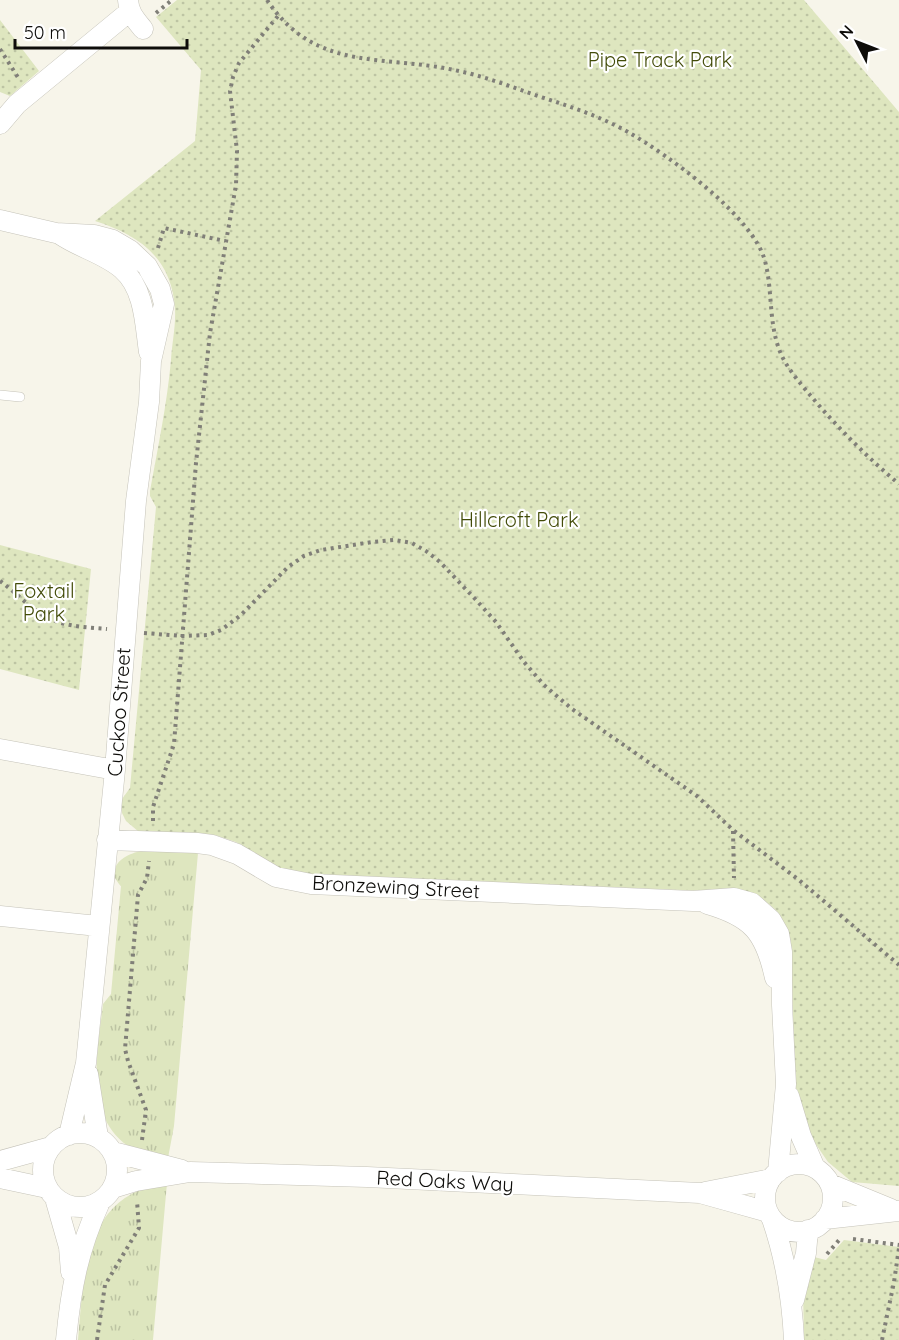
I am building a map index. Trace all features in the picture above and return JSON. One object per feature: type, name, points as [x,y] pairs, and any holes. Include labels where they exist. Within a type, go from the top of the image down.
[{"type":"street","points":[[0,124],[28,94],[129,5],[143,29]]},
{"type":"street","points":[[0,220],[56,233],[94,235],[113,240],[130,250],[147,266]]},
{"type":"street","name":"Cuckoo Street","points":[[56,233],[110,261],[130,278],[141,300],[151,361]]},
{"type":"street","name":"Cuckoo Street","points":[[69,1134],[86,1063],[115,770],[136,501],[151,361],[164,304],[160,289],[147,266]]},
{"type":"street","points":[[0,749],[115,770]]},
{"type":"street","name":"Bronzewing Street","points":[[107,840],[212,845],[237,854],[276,877],[311,884],[693,900],[734,898],[752,903],[761,909],[771,920],[772,939]]},
{"type":"street","name":"Bronzewing Street","points":[[693,900],[728,910],[772,939]]},
{"type":"street","points":[[0,916],[98,926]]},
{"type":"street","points":[[772,939],[782,952],[786,1084],[774,1176],[766,1190],[765,1201],[783,1251],[792,1305],[794,1340]]},
{"type":"street","name":"Cuckoo Street","points":[[86,1063],[98,1137]]},
{"type":"street","points":[[786,1084],[801,1136],[815,1168],[830,1184],[896,1211]]},
{"type":"street","points":[[66,1340],[72,1283],[86,1233],[117,1170],[113,1152],[98,1137],[79,1133],[69,1134],[59,1139],[45,1156],[43,1167],[69,1247],[72,1283]]},
{"type":"street","points":[[0,1161],[51,1147]]},
{"type":"street","name":"Red Oaks Way","points":[[113,1152],[190,1172]]},
{"type":"street","points":[[774,1176],[786,1167],[796,1164],[815,1168]]},
{"type":"street","name":"Red Oaks Way","points":[[106,1195],[136,1181],[190,1172],[379,1177],[700,1193],[770,1216]]},
{"type":"street","name":"Red Oaks Way","points":[[700,1193],[774,1176]]},
{"type":"street","points":[[0,1178],[51,1193],[65,1204],[76,1207],[88,1206],[106,1195]]},
{"type":"street","points":[[792,1305],[806,1253],[817,1225],[832,1202],[830,1184]]},
{"type":"street","points":[[770,1216],[789,1230],[896,1211]]},
{"type":"lane","points":[[0,395],[20,397]]},
{"type":"path","points":[[267,0],[278,16],[314,45],[340,55],[461,71],[579,109],[628,132],[674,162],[744,225],[759,244],[765,262],[773,330],[782,355],[800,383],[853,442],[899,484]]},
{"type":"path","points":[[139,1160],[146,1110],[128,1061],[125,1049],[125,1027],[138,895],[147,878],[153,807],[174,744],[196,463],[210,333],[238,164],[230,91],[239,63],[278,16]]},
{"type":"path","points":[[0,49],[28,94]]},
{"type":"path","points":[[147,266],[157,254],[164,228],[225,241]]},
{"type":"path","points":[[0,581],[43,615],[58,622],[74,626],[125,631],[208,636],[221,630],[241,615],[288,567],[304,556],[321,550],[372,542],[394,540],[412,543],[440,562],[477,601],[544,685],[572,709],[696,796],[733,830],[799,880],[899,965]]},
{"type":"path","points":[[733,830],[734,898]]},
{"type":"path","points":[[97,1340],[105,1286],[139,1228],[136,1181]]},
{"type":"path","points":[[806,1253],[825,1256],[842,1237]]},
{"type":"path","points":[[850,1238],[899,1246],[882,1340]]},
{"type":"green space","name":"Hillcroft Park","points":[[177,0],[804,0],[899,112],[899,1186],[852,1182],[828,1162],[806,1130],[795,1087],[791,943],[778,913],[764,901],[732,892],[307,875],[285,871],[236,842],[215,835],[139,832],[126,821],[122,813],[122,799],[130,788],[156,507],[150,491],[167,393],[175,309],[173,291],[167,276],[160,262],[150,251],[126,233],[95,221],[195,141],[201,70],[156,17]]},
{"type":"green space","points":[[0,20],[39,71],[10,96],[0,92]]},
{"type":"green space","name":"Foxtail Park","points":[[0,545],[91,569],[79,690],[0,669]]},
{"type":"green space","points":[[141,851],[198,853],[174,1126],[168,1158],[132,1148],[114,1133],[104,1117],[97,1080],[98,1041],[103,1004],[111,994],[121,886],[114,872],[122,859]]},
{"type":"green space","points":[[167,1183],[153,1340],[78,1340],[87,1265],[93,1241],[104,1220],[118,1203],[139,1190]]},
{"type":"green space","points":[[844,1240],[899,1247],[899,1340],[804,1340],[803,1290],[814,1257],[826,1260]]},
{"type":"park label","name":"Pipe Track Park","points":[[660,60]]}]
